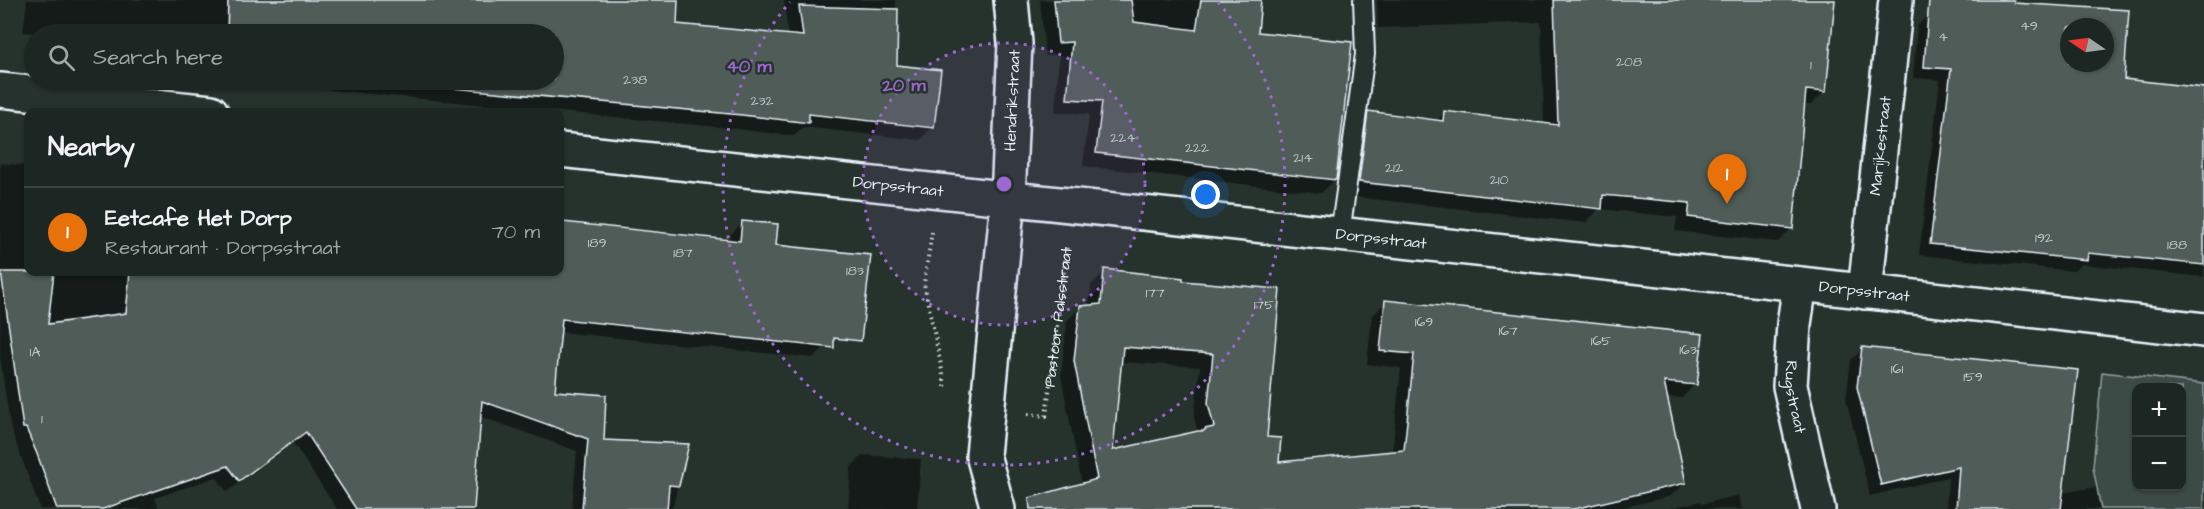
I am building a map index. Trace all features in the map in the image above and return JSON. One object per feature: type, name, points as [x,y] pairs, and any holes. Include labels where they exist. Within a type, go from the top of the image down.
[{"type":"street","name":"Hendrikstraat","points":[[1008,199],[1015,43],[1011,0]]},
{"type":"street","name":"Marijkestraat","points":[[1865,292],[1896,0]]},
{"type":"street","points":[[0,90],[173,108]]},
{"type":"street","name":"Dorpsstraat","points":[[564,150],[2204,330]]},
{"type":"street","points":[[998,509],[983,455],[1008,199]]},
{"type":"street","name":"Rugstraat","points":[[1800,284],[1794,324],[1790,386],[1818,509]]},
{"type":"lane","points":[[1340,234],[1365,54],[1363,0]]},
{"type":"path","name":"Pastoor Palsstraat","points":[[988,411],[1046,416],[1072,206]]},
{"type":"path","points":[[932,231],[924,283],[946,393]]},
{"type":"shaded area","points":[[2102,372],[2204,384],[2204,509],[2101,509],[2093,467]]},
{"type":"building","points":[[228,0],[678,0],[677,24],[803,36],[799,6],[898,9],[897,65],[941,70],[934,128],[809,114],[809,123],[473,90],[564,90],[564,24],[227,24]]},
{"type":"building","points":[[1054,0],[1131,0],[1134,22],[1196,30],[1201,0],[1261,0],[1258,32],[1352,42],[1336,180],[1096,153],[1102,101],[1067,99],[1072,42],[1058,43]]},
{"type":"building","points":[[1554,0],[1835,0],[1826,92],[1806,90],[1793,229],[1688,217],[1690,203],[1603,195],[1602,209],[1359,182],[1368,111],[1443,121],[1444,111],[1558,125]]},
{"type":"building","points":[[1929,0],[2014,0],[2014,3],[2129,10],[2124,79],[2204,88],[2204,265],[2088,253],[2087,260],[1930,244],[1951,69],[1924,67]]},
{"type":"building","points":[[742,221],[778,224],[776,245],[871,255],[861,341],[834,338],[834,348],[562,319],[555,391],[606,395],[604,440],[689,444],[679,486],[669,485],[667,509],[582,509],[588,439],[482,401],[474,509],[356,509],[306,432],[239,481],[228,466],[103,509],[57,509],[37,454],[26,428],[23,428],[1,272],[24,272],[24,276],[54,276],[48,324],[126,313],[130,276],[564,276],[564,222],[740,241]]},
{"type":"building","points":[[1104,269],[1183,278],[1183,281],[1280,289],[1267,437],[1281,438],[1279,462],[1404,450],[1414,354],[1380,351],[1385,300],[1703,334],[1697,385],[1664,382],[1686,483],[1574,509],[1030,509],[1029,498],[1097,479],[1074,361],[1080,306],[1101,304]],"holes":[[[1123,347],[1213,354],[1208,403],[1214,427],[1113,450]]]},
{"type":"building","points":[[1862,347],[2078,370],[2061,509],[1956,509],[1959,467],[1881,485],[1857,387]]},
{"type":"place","name":"Eetcafe Het Dorp","points":[[1727,204]]}]
